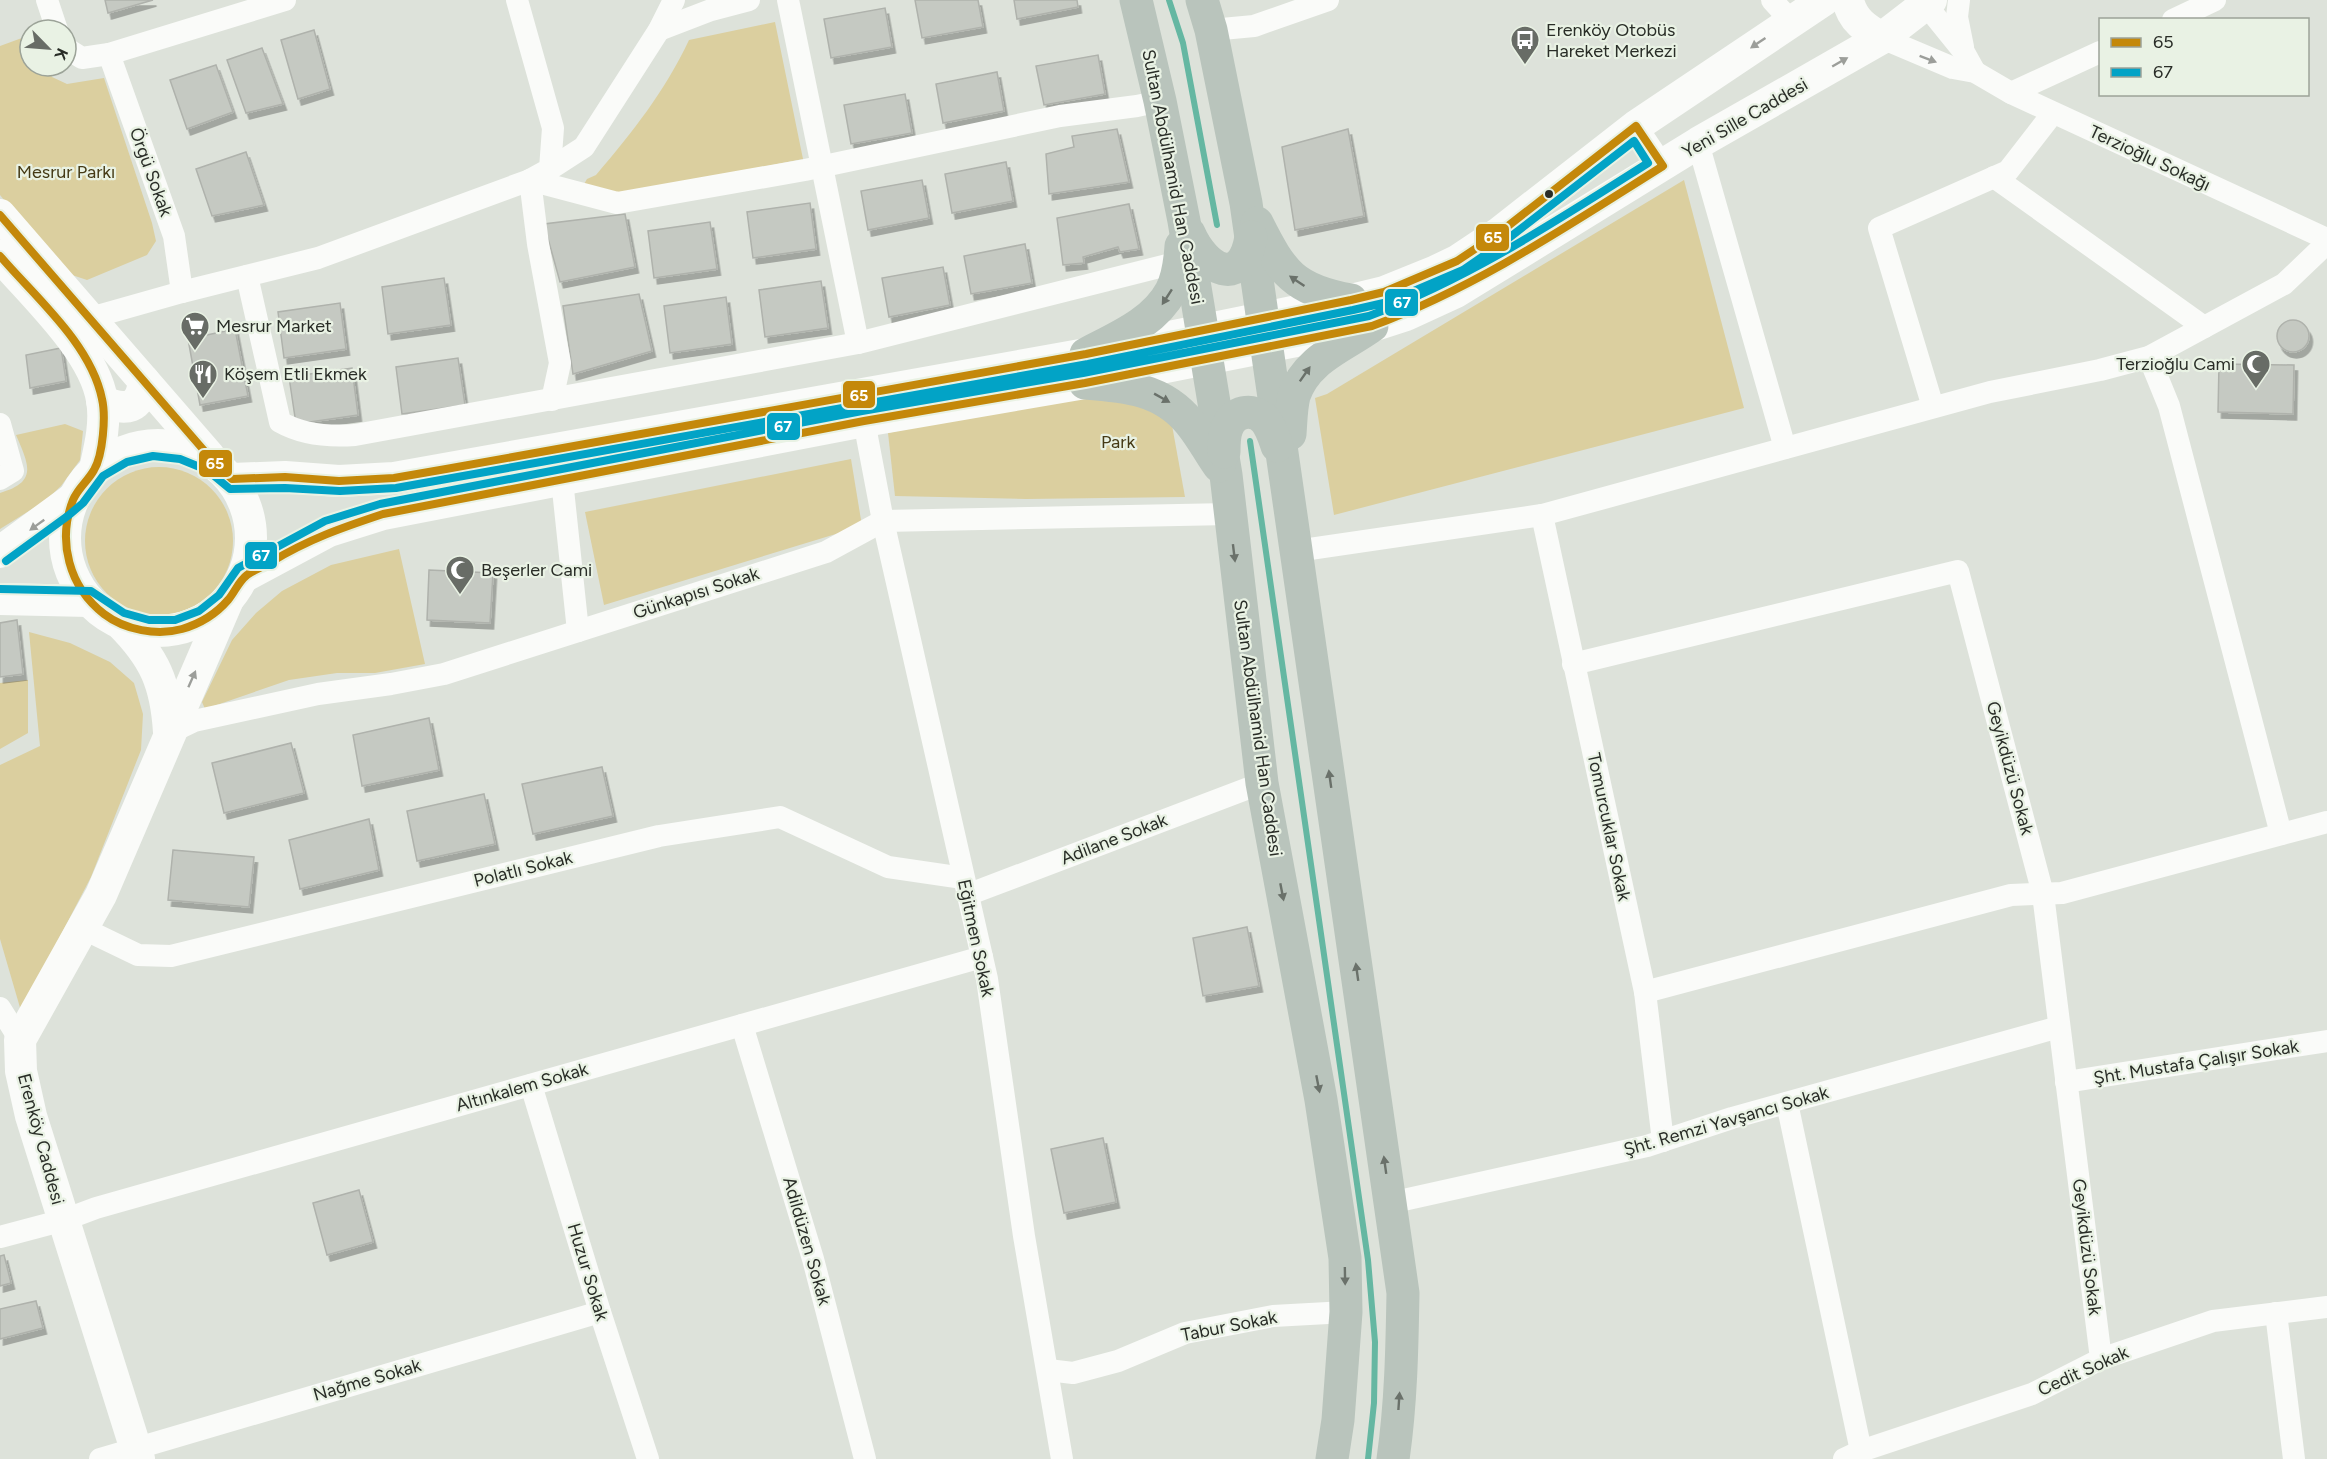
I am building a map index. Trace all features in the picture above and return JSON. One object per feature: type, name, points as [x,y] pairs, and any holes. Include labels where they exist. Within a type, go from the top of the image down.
[{"type":"main road","name":"Sultan Abdülhamid Han Caddesi","points":[[1136,0],[1160,101],[1184,220],[1226,475],[1262,783],[1323,1112],[1345,1258],[1346,1312],[1338,1420],[1332,1459]]},
{"type":"main road","name":"Yeni Sille Caddesi","points":[[1265,333],[1351,300],[1384,292],[1457,261],[1499,233],[1781,10],[1824,0]]},
{"type":"main road","points":[[1848,0],[1850,8],[1863,27],[1882,38]]},
{"type":"main road","name":"Yeni Sille Caddesi","points":[[223,471],[339,482],[394,478],[1086,368],[1265,333],[1372,326],[1406,315],[1456,292],[1698,143],[1882,38],[1928,2]]},
{"type":"main road","points":[[1207,15],[1246,203],[1403,1293],[1402,1361],[1393,1459]]},
{"type":"main road","points":[[1246,203],[1277,262],[1288,274],[1316,291],[1351,300]]},
{"type":"main road","points":[[0,215],[223,471],[245,502],[251,527],[251,553],[169,733],[100,895],[20,1040]]},
{"type":"main road","points":[[1184,220],[1203,257],[1219,269],[1227,269],[1241,263],[1249,248],[1251,237]]},
{"type":"main road","points":[[1184,220],[1179,262],[1172,290],[1161,306],[1086,368],[1120,385],[1165,399],[1192,425],[1226,475]]},
{"type":"main road","points":[[0,256],[82,351],[94,373],[102,401],[103,431],[95,469]]},
{"type":"main road","points":[[1284,471],[1294,398],[1305,372],[1322,357],[1372,326]]},
{"type":"main road","name":"Yeni Sille Caddesi","points":[[235,590],[329,531],[383,514],[864,422],[1086,368]]},
{"type":"main road","points":[[102,401],[114,407],[126,408],[136,404],[143,394],[144,381]]},
{"type":"main road","points":[[1226,475],[1226,429],[1230,421],[1238,414],[1245,412],[1255,413],[1269,426],[1284,471]]},
{"type":"main road","points":[[169,733],[163,686],[153,663],[139,642],[120,624],[89,601],[74,579],[66,552],[66,525],[74,498],[83,482],[95,469],[116,454],[140,446],[166,444],[183,448],[223,471]]},
{"type":"main road","points":[[0,552],[74,498]]},
{"type":"main road","points":[[120,624],[148,631],[177,630],[204,620],[235,590]]},
{"type":"main road","points":[[0,599],[89,601]]},
{"type":"main road","name":"Erenköy Caddesi","points":[[20,1040],[10,1073],[31,1116],[137,1454]]},
{"type":"street","points":[[47,0],[53,18]]},
{"type":"street","points":[[78,56],[82,58],[109,54],[285,0]]},
{"type":"street","points":[[516,0],[553,128],[550,169]]},
{"type":"street","points":[[90,318],[318,258],[530,180],[584,147],[659,30],[674,0]]},
{"type":"street","points":[[659,30],[711,10],[749,0]]},
{"type":"street","points":[[788,0],[858,343]]},
{"type":"street","points":[[1207,15],[1254,26],[1328,0]]},
{"type":"street","points":[[1959,0],[1958,17],[1964,52]]},
{"type":"street","points":[[2177,18],[2215,0]]},
{"type":"street","points":[[1928,2],[1964,52],[1975,72]]},
{"type":"street","points":[[1882,38],[1953,68],[1975,72]]},
{"type":"street","points":[[2011,93],[2099,52]]},
{"type":"street","name":"Örgü Sokak","points":[[109,54],[174,236],[182,292]]},
{"type":"street","name":"Terzioğlu Sokağı","points":[[1975,72],[2011,93],[2327,241]]},
{"type":"street","points":[[530,180],[617,203],[823,166],[1060,116],[1160,101]]},
{"type":"street","points":[[1933,407],[1879,228],[2008,171],[2053,113]]},
{"type":"street","points":[[1636,126],[1663,166]]},
{"type":"street","points":[[1698,143],[1785,448]]},
{"type":"street","points":[[1994,177],[2204,327]]},
{"type":"street","points":[[530,180],[538,244],[560,363],[552,400]]},
{"type":"street","points":[[1296,551],[1542,515],[1990,392],[2100,370],[2149,357],[2284,284],[2327,241]]},
{"type":"street","points":[[247,276],[279,422],[291,428],[329,437],[355,435],[552,400],[858,343],[1179,262]]},
{"type":"street","points":[[2149,357],[2169,406],[2281,834]]},
{"type":"street","name":"Eğitmen Sokak","points":[[864,422],[883,521],[987,979],[1024,1236],[1062,1459]]},
{"type":"street","points":[[0,424],[13,471],[0,479]]},
{"type":"street","points":[[562,480],[578,631]]},
{"type":"street","name":"Günkapısı Sokak","points":[[169,733],[194,721],[318,694],[444,674],[826,552],[883,521],[1229,514]]},
{"type":"street","name":"Tomurcuklar Sokak","points":[[1542,515],[1645,993],[1663,1141]]},
{"type":"street","name":"Geyikdüzü Sokak","points":[[1573,664],[1958,571],[2043,894],[2101,1359]]},
{"type":"street","name":"Adilane Sokak","points":[[965,886],[1262,783]]},
{"type":"street","name":"Polatlı Sokak","points":[[82,928],[138,955],[171,956],[659,836],[780,817],[888,867],[965,886]]},
{"type":"street","points":[[1645,993],[2011,895],[2062,893],[2327,822]]},
{"type":"street","name":"Altınkalem Sokak","points":[[0,1237],[982,957]]},
{"type":"street","points":[[0,1008],[20,1040]]},
{"type":"street","name":"Adildüzen Sokak","points":[[742,1025],[813,1258],[865,1459]]},
{"type":"street","name":"Şht. Remzi Yavşancı Sokak","points":[[1390,1203],[1647,1146],[1787,1103],[2059,1027]]},
{"type":"street","name":"Şht. Mustafa Çalışır Sokak","points":[[2066,1082],[2327,1041]]},
{"type":"street","name":"Huzur Sokak","points":[[531,1085],[600,1312],[648,1459]]},
{"type":"street","points":[[1787,1103],[1853,1455]]},
{"type":"street","name":"Cedit Sokak","points":[[1853,1455],[2031,1394],[2101,1359],[2212,1321],[2327,1306]]},
{"type":"street","name":"Nağme Sokak","points":[[100,1459],[137,1454],[600,1312]]},
{"type":"street","name":"Tabur Sokak","points":[[1048,1370],[1072,1373],[1118,1362],[1185,1332],[1274,1316],[1346,1312]]},
{"type":"street","points":[[2276,1313],[2294,1459]]},
{"type":"green space","points":[[775,22],[803,159],[596,199],[583,186],[587,179],[596,175],[647,111],[680,59],[689,40]]},
{"type":"green space","name":"Mesrur Parkı","points":[[18,39],[18,78],[54,78],[67,84],[104,78],[152,223],[156,241],[147,255],[87,280],[63,272],[0,195],[0,46]]},
{"type":"green space","points":[[1684,180],[1744,408],[1334,515],[1315,398],[1327,394]]},
{"type":"green space","name":"Park","points":[[1149,379],[1166,392],[1185,497],[1026,499],[895,496],[888,433]]},
{"type":"green space","points":[[65,424],[83,431],[80,460],[61,486],[45,501],[0,529],[0,493],[20,484],[27,471],[27,464],[16,435]]},
{"type":"green space","points":[[851,459],[862,526],[604,605],[585,512]]},
{"type":"green space","points":[[159,467],[173,468],[187,473],[200,479],[211,489],[221,500],[227,513],[232,527],[232,555],[227,569],[221,582],[211,593],[200,603],[187,609],[173,614],[159,615],[145,614],[131,609],[118,603],[107,593],[97,582],[91,569],[86,555],[85,541],[86,527],[91,513],[97,500],[107,489],[118,479],[131,473],[145,468]]},
{"type":"green space","points":[[399,549],[425,664],[375,673],[337,673],[289,680],[205,709],[202,702],[232,640],[256,613],[282,591],[331,565]]},
{"type":"green space","points":[[29,632],[70,643],[110,662],[134,683],[143,714],[141,750],[91,877],[21,1011],[0,939],[0,765],[40,746]]},
{"type":"green space","points":[[28,680],[28,733],[0,749],[0,683]]},
{"type":"building","points":[[105,0],[153,0],[108,13]]},
{"type":"building","points":[[915,0],[978,0],[983,27],[922,38]]},
{"type":"building","points":[[1014,0],[1077,0],[1078,7],[1017,19]]},
{"type":"building","points":[[885,8],[892,47],[831,58],[824,19]]},
{"type":"building","points":[[314,30],[330,89],[298,99],[281,40]]},
{"type":"building","points":[[262,48],[283,104],[246,113],[227,60]]},
{"type":"building","points":[[1098,55],[1105,94],[1044,105],[1036,66]]},
{"type":"building","points":[[216,65],[233,112],[187,129],[170,80]]},
{"type":"building","points":[[997,72],[1004,111],[943,123],[936,84]]},
{"type":"building","points":[[905,94],[912,133],[851,144],[844,105]]},
{"type":"building","points":[[1117,129],[1129,182],[1049,194],[1046,154],[1074,147],[1072,136]]},
{"type":"building","points":[[1348,129],[1364,216],[1295,230],[1282,147]]},
{"type":"building","points":[[246,152],[264,205],[212,216],[196,169]]},
{"type":"building","points":[[1006,162],[1013,201],[952,213],[945,174]]},
{"type":"building","points":[[922,180],[929,218],[868,230],[861,191]]},
{"type":"building","points":[[810,203],[816,249],[753,258],[747,212]]},
{"type":"building","points":[[1129,204],[1139,249],[1120,252],[1118,247],[1083,257],[1084,263],[1063,265],[1057,218]]},
{"type":"building","points":[[625,214],[635,267],[560,282],[544,224]]},
{"type":"building","points":[[710,222],[717,269],[654,278],[648,231]]},
{"type":"building","points":[[1025,244],[1032,283],[971,294],[964,256]]},
{"type":"building","points":[[943,267],[950,305],[889,317],[882,278]]},
{"type":"building","points":[[444,278],[451,325],[388,334],[382,287]]},
{"type":"building","points":[[821,281],[828,328],[765,337],[759,290]]},
{"type":"building","points":[[639,294],[652,351],[573,374],[563,306]]},
{"type":"building","points":[[726,297],[732,344],[670,353],[664,306]]},
{"type":"building","points":[[340,303],[346,349],[284,358],[278,312]]},
{"type":"building","points":[[2293,320],[2304,325],[2309,336],[2304,347],[2293,352],[2282,347],[2277,336],[2282,325]]},
{"type":"building","points":[[235,329],[248,396],[200,405],[188,339]]},
{"type":"building","points":[[61,348],[66,381],[30,388],[26,355]]},
{"type":"building","points":[[458,358],[465,405],[402,414],[396,367]]},
{"type":"building","name":"Terzioğlu Cami","points":[[2219,364],[2294,365],[2293,414],[2218,412]]},
{"type":"building","points":[[352,368],[358,415],[296,424],[289,377]]},
{"type":"building","name":"Beşerler Cami","points":[[429,570],[493,573],[490,623],[427,620]]},
{"type":"building","points":[[17,620],[23,674],[0,677],[0,623]]},
{"type":"building","points":[[429,718],[439,770],[362,786],[353,735]]},
{"type":"building","points":[[291,743],[304,793],[224,813],[212,763]]},
{"type":"building","points":[[602,767],[613,816],[533,834],[522,784]]},
{"type":"building","points":[[484,794],[495,844],[417,861],[407,811]]},
{"type":"building","points":[[369,819],[379,870],[300,889],[289,840]]},
{"type":"building","points":[[173,850],[254,857],[249,907],[168,900]]},
{"type":"building","points":[[1247,927],[1259,986],[1203,996],[1193,938]]},
{"type":"building","points":[[1103,1138],[1116,1202],[1064,1213],[1051,1149]]},
{"type":"building","points":[[359,1190],[373,1242],[327,1255],[313,1203]]},
{"type":"building","points":[[4,1255],[11,1283],[0,1286],[0,1256]]},
{"type":"building","points":[[36,1301],[43,1328],[0,1339],[0,1309]]},
{"type":"waterway","points":[[1169,0],[1183,43],[1217,225]]},
{"type":"waterway","points":[[1250,441],[1368,1260],[1375,1342],[1374,1403],[1368,1459]]},
{"type":"transit line","name":"65","points":[[0,215],[214,462],[232,479],[285,477],[339,481],[394,478],[446,469],[1086,354],[1351,300],[1384,292],[1457,261],[1499,233],[1636,126],[1663,166],[1485,274],[1449,293],[1372,326],[1085,383],[864,421],[383,514],[326,535],[285,554],[247,575],[223,605],[207,618],[182,629],[162,632],[131,628],[112,620],[92,603],[82,591],[75,577],[69,562],[67,547],[68,516],[75,496],[94,470],[100,455],[104,425],[102,399],[96,379],[74,340],[0,256]]},
{"type":"transit line","name":"67","points":[[0,589],[91,591],[124,613],[149,620],[175,620],[199,611],[219,595],[238,568],[325,521],[380,504],[862,411],[1083,373],[1369,316],[1443,284],[1513,247],[1648,163],[1634,141],[1505,241],[1463,270],[1388,302],[1088,364],[396,488],[340,491],[285,488],[230,489],[207,470],[180,459],[153,456],[127,462],[103,476],[83,503],[6,561]]},
{"type":"place","name":"Erenköy Otobüs Hareket Merkezi","points":[[1525,66]]},
{"type":"place","name":"Mesrur Market","points":[[195,352]]},
{"type":"place","name":"Terzioğlu Cami","points":[[2256,390]]},
{"type":"place","name":"Köşem Etli Ekmek","points":[[203,400]]},
{"type":"place","name":"Beşerler Cami","points":[[460,596]]}]
